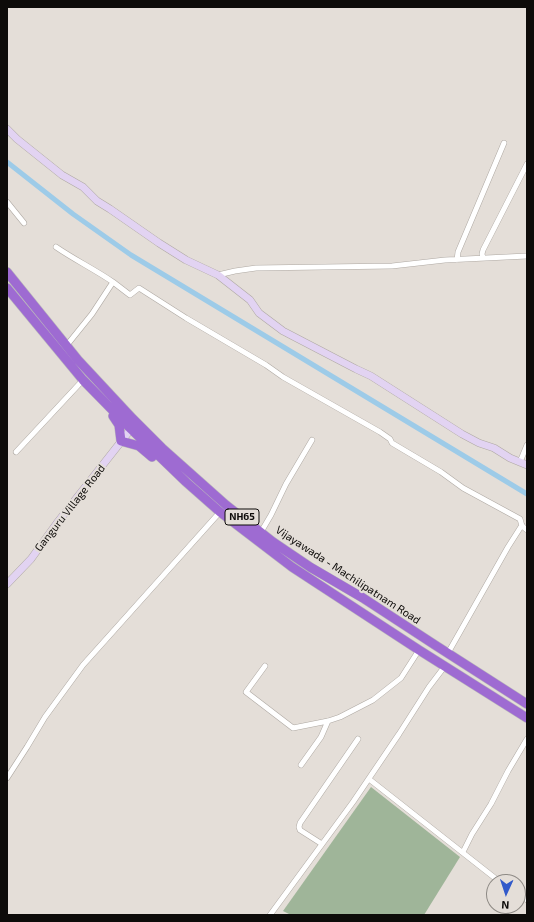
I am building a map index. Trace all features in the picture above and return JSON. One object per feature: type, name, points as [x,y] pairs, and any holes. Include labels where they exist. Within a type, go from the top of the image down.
[{"type":"highway","name":"Vijayawada - Machilipatnam Road","points":[[7,272],[84,366],[132,418],[226,505],[273,542],[310,567],[363,598],[527,704]]},
{"type":"highway","name":"Vijayawada - Machilipatnam Road","points":[[7,288],[83,380],[186,482],[220,512],[292,567],[527,718]]},
{"type":"highway","points":[[84,366],[89,377],[132,424],[131,429]]},
{"type":"highway","points":[[90,387],[119,425],[121,442],[139,446],[175,477],[186,482]]},
{"type":"street","points":[[7,129],[17,139],[62,174],[83,187],[102,206],[110,209],[186,260],[218,275],[250,300],[260,313],[284,331],[371,376],[462,434],[479,443],[494,448],[510,458],[523,463],[527,445]]},
{"type":"street","points":[[457,260],[458,252],[504,143]]},
{"type":"street","points":[[483,258],[483,250],[527,164]]},
{"type":"street","points":[[7,202],[24,223]]},
{"type":"street","points":[[56,247],[80,263],[90,267],[130,295],[139,288],[186,318],[266,365],[282,377],[380,432],[390,439],[392,443],[414,457],[442,472],[464,488],[520,519],[522,525],[527,530]]},
{"type":"street","points":[[218,275],[256,268],[392,266],[483,258],[527,256]]},
{"type":"street","points":[[67,345],[92,314],[113,282]]},
{"type":"street","points":[[16,452],[83,380]]},
{"type":"street","name":"Ganguru Village Road","points":[[7,584],[31,559],[131,429]]},
{"type":"street","points":[[261,532],[297,464],[312,440]]},
{"type":"street","points":[[7,778],[45,717],[83,665],[220,512]]},
{"type":"street","points":[[448,654],[522,525]]},
{"type":"street","points":[[265,666],[246,692],[293,728],[328,721],[372,700],[401,678],[419,650]]},
{"type":"street","points":[[270,915],[368,779],[429,687],[446,666]]},
{"type":"street","points":[[301,765],[321,737],[328,721]]},
{"type":"street","points":[[322,844],[304,832],[299,827],[300,823],[358,739]]},
{"type":"street","points":[[463,852],[527,739]]},
{"type":"street","points":[[368,779],[490,874]]},
{"type":"green space","points":[[371,787],[460,857],[424,915],[291,915],[283,911]]},
{"type":"waterway","points":[[7,162],[73,214],[131,255],[527,494]]}]
